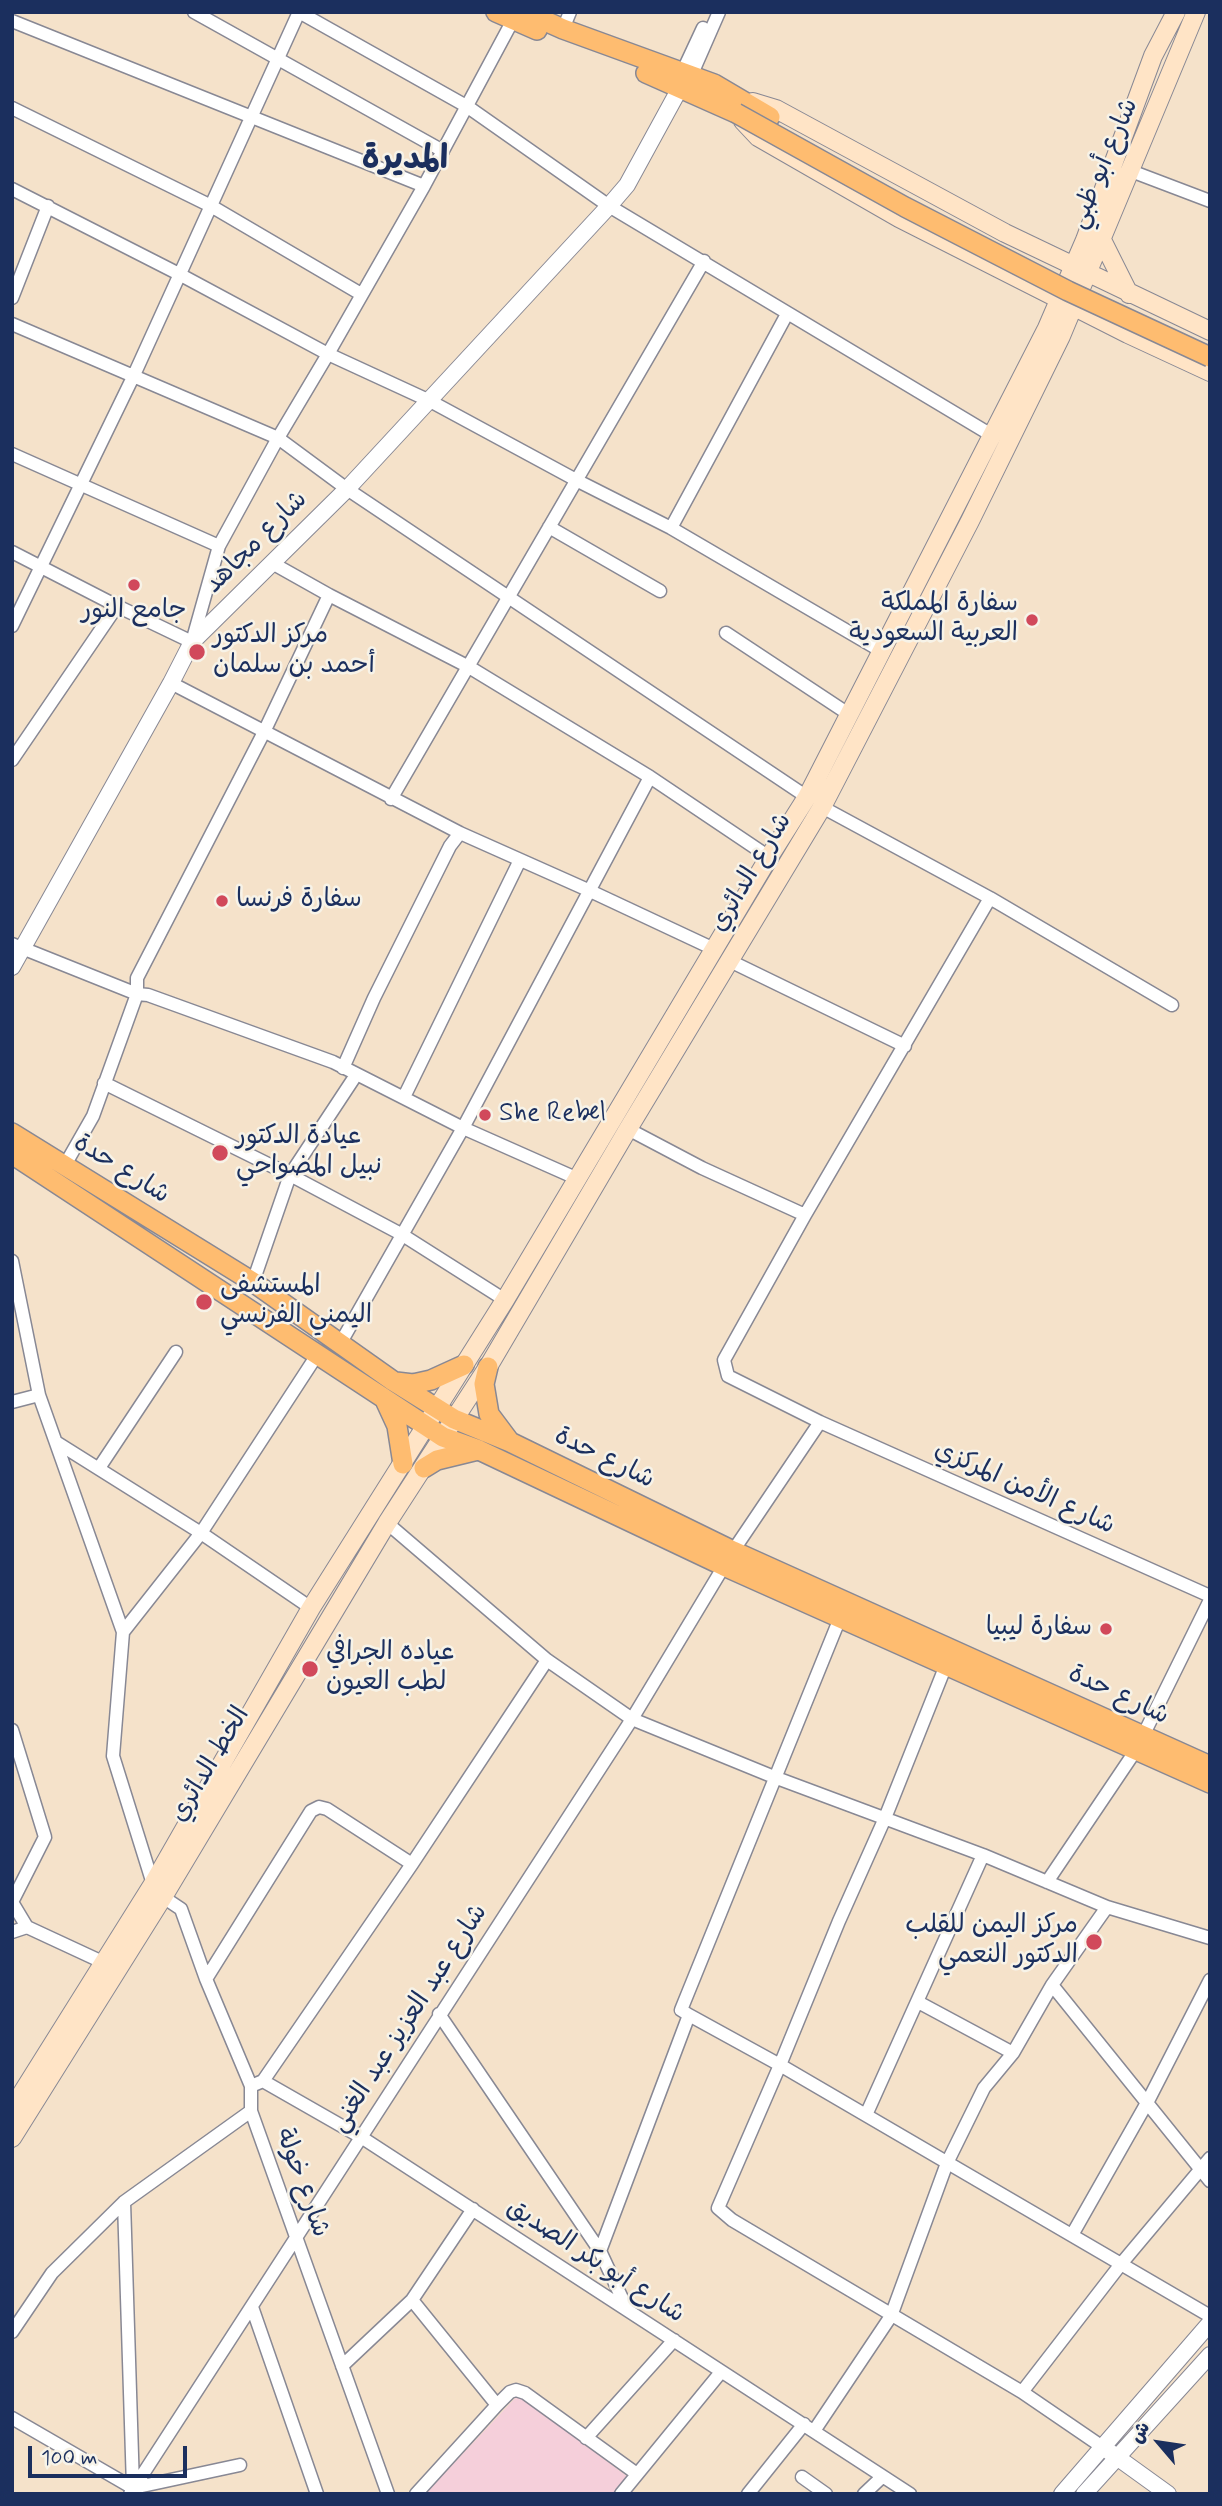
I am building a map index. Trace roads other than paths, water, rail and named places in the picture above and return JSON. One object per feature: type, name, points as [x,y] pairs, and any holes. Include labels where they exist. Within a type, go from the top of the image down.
[{"type":"main road","points":[[1093,240],[1157,47],[1176,12]]},
{"type":"main road","name":"شارع أبو ظبي","points":[[1054,332],[1093,240],[1131,171],[1196,12]]},
{"type":"main road","points":[[512,15],[681,80]]},
{"type":"main road","points":[[512,15],[567,21],[681,80],[738,106],[770,117],[910,197],[1210,344]]},
{"type":"main road","points":[[1167,30],[1167,40],[1170,42],[1175,44],[1185,40]]},
{"type":"main road","points":[[1151,66],[1157,61],[1166,61],[1171,73]]},
{"type":"main road","points":[[738,106],[776,109],[1004,233],[1210,331]]},
{"type":"main road","points":[[738,106],[758,136],[899,218],[1128,334],[1210,372]]},
{"type":"main road","points":[[738,106],[905,207],[1021,267],[1210,357]]},
{"type":"main road","points":[[989,265],[1002,265],[1013,252],[1011,240],[1004,233]]},
{"type":"main road","points":[[1040,251],[1064,249],[1093,240]]},
{"type":"main road","points":[[1093,240],[1136,298]]},
{"type":"main road","points":[[1036,288],[1047,301],[1054,332],[1069,328],[1092,316]]},
{"type":"main road","points":[[1128,334],[1120,323],[1122,308],[1136,298]]},
{"type":"main road","name":"شارع الدائري","points":[[446,1414],[464,1365],[769,857],[815,802],[850,715],[945,528],[993,436],[1054,332]]},
{"type":"main road","name":"شارع الدائري","points":[[446,1414],[488,1367],[785,864],[815,802],[961,540],[1054,332]]},
{"type":"main road","points":[[955,509],[954,517],[959,523],[970,522]]},
{"type":"main road","points":[[945,528],[953,525],[959,529],[961,540]]},
{"type":"main road","name":"شارع حدة","points":[[12,1133],[253,1282],[340,1344],[434,1432],[729,1559],[1139,1744],[1210,1783]]},
{"type":"main road","name":"شارع حدة","points":[[12,1154],[317,1355],[389,1390],[510,1442],[841,1618],[946,1665],[1139,1744],[1210,1766]]},
{"type":"main road","points":[[402,1464],[389,1390],[431,1380],[464,1365]]},
{"type":"main road","points":[[488,1367],[484,1384],[489,1414],[510,1442]]},
{"type":"main road","name":"الخط الدائري","points":[[158,1891],[311,1608],[402,1464],[434,1432],[446,1414]]},
{"type":"main road","name":"الخط الدائري","points":[[12,2109],[110,1966],[424,1468],[434,1432]]},
{"type":"main road","points":[[424,1468],[437,1460],[479,1450]]},
{"type":"main road","name":"الخط الدائري","points":[[12,2138],[110,1966]]},
{"type":"street","points":[[194,12],[443,151]]},
{"type":"street","points":[[12,626],[134,375],[299,12],[468,107],[609,206],[993,436]]},
{"type":"street","points":[[681,80],[710,12]]},
{"type":"street","points":[[681,80],[719,12]]},
{"type":"street","points":[[12,552],[192,642],[219,545],[468,107],[512,15]]},
{"type":"street","points":[[15,21],[424,186]]},
{"type":"street","name":"شارع مجاهد","points":[[12,967],[17,946],[171,683],[192,642],[347,489],[609,206],[618,182],[681,80]]},
{"type":"street","points":[[12,108],[211,206],[361,294]]},
{"type":"street","points":[[1131,171],[1210,201]]},
{"type":"street","points":[[12,189],[328,354],[430,401],[671,528],[883,652]]},
{"type":"street","points":[[12,298],[48,206]]},
{"type":"street","points":[[391,799],[704,261]]},
{"type":"street","points":[[671,528],[787,314]]},
{"type":"street","points":[[12,324],[278,438],[347,489],[815,802],[990,898],[1172,1005]]},
{"type":"street","points":[[12,454],[219,545]]},
{"type":"street","points":[[549,527],[660,592]]},
{"type":"street","points":[[272,563],[468,667],[650,777],[769,857]]},
{"type":"street","points":[[65,1166],[93,1116],[136,994],[137,978],[264,732],[329,595]]},
{"type":"street","points":[[12,760],[117,606]]},
{"type":"street","points":[[726,633],[850,715]]},
{"type":"street","points":[[171,683],[460,833],[714,949]]},
{"type":"street","points":[[340,1344],[463,1128],[650,777]]},
{"type":"street","points":[[343,1068],[374,998],[450,846],[460,833]]},
{"type":"street","points":[[404,1097],[520,860]]},
{"type":"street","name":"شارع الأمن المركزي","points":[[990,898],[805,1215],[724,1360],[728,1376],[820,1422],[1210,1598]]},
{"type":"street","points":[[17,946],[136,994],[148,995],[343,1068],[463,1128],[578,1179]]},
{"type":"street","points":[[730,961],[905,1046]]},
{"type":"street","points":[[253,1282],[290,1175],[356,1075]]},
{"type":"street","points":[[104,1083],[290,1175],[401,1234],[505,1300]]},
{"type":"street","points":[[628,1129],[702,1168],[805,1215]]},
{"type":"street","points":[[12,1261],[18,1312],[39,1395],[123,1632],[113,1756],[158,1891]]},
{"type":"street","points":[[99,1468],[176,1352]]},
{"type":"street","points":[[123,1632],[201,1534],[317,1355]]},
{"type":"street","points":[[12,1402],[39,1395]]},
{"type":"street","name":"شارع عبد العزيز عبد الغني","points":[[132,2491],[632,1719],[729,1559],[820,1422]]},
{"type":"street","points":[[56,1442],[311,1608]]},
{"type":"street","points":[[387,1523],[547,1660],[632,1719],[983,1855],[1107,1907],[1210,1938]]},
{"type":"street","points":[[1047,1882],[1139,1744],[1210,1598]]},
{"type":"street","points":[[841,1618],[774,1776],[681,2010],[1210,2316]]},
{"type":"street","points":[[257,2084],[412,1864],[547,1660]]},
{"type":"street","points":[[946,1665],[885,1818],[718,2208],[732,2220],[1022,2392],[1168,2494]]},
{"type":"street","points":[[12,1730],[45,1838],[12,1902],[27,1927],[110,1966]]},
{"type":"street","points":[[206,1979],[312,1811],[319,1807],[327,1809],[412,1864]]},
{"type":"street","points":[[866,2116],[983,1855]]},
{"type":"street","name":"شارع خولة","points":[[158,1891],[181,1909],[206,1979],[257,2084],[251,2111],[388,2494]]},
{"type":"street","points":[[748,2494],[809,2427],[891,2316],[947,2163],[984,2088],[1013,2053],[1052,1985],[1107,1907]]},
{"type":"street","points":[[12,1932],[27,1927]]},
{"type":"street","points":[[1072,2235],[1148,2101],[1210,1980]]},
{"type":"street","points":[[1052,1985],[1210,2181]]},
{"type":"street","points":[[918,2002],[1013,2053]]},
{"type":"street","points":[[439,2014],[600,2250],[627,2309]]},
{"type":"street","points":[[600,2250],[689,2015]]},
{"type":"street","name":"شارع أبو بكر الصديق","points":[[257,2084],[361,2137],[910,2494]]},
{"type":"street","points":[[12,2332],[52,2273],[124,2202],[251,2111]]},
{"type":"street","points":[[1022,2392],[1121,2264],[1210,2158]]},
{"type":"street","points":[[124,2202],[132,2491]]},
{"type":"street","points":[[342,2366],[412,2300],[473,2210]]},
{"type":"street","points":[[412,2300],[497,2405]]},
{"type":"street","points":[[252,2307],[317,2494]]},
{"type":"street","points":[[1062,2494],[1210,2323]]},
{"type":"street","points":[[586,2438],[674,2340]]},
{"type":"street","points":[[1084,2494],[1210,2355]]},
{"type":"street","points":[[621,2494],[721,2372]]},
{"type":"street","points":[[415,2494],[497,2405],[510,2392],[516,2390],[525,2393],[637,2474]]},
{"type":"street","points":[[12,2418],[132,2491],[240,2465]]},
{"type":"street","points":[[802,2477],[826,2494]]},
{"type":"street","points":[[864,2494],[882,2477]]},
{"type":"place","name":"جامع النور","points":[[134,585]]},
{"type":"place","name":"سفارة المملكة العربية السعودية","points":[[1032,620]]},
{"type":"place","name":"مركز الدكتور أحمد بن سلمان","points":[[197,652]]},
{"type":"place","name":"سفارة فرنسا","points":[[222,901]]},
{"type":"place","name":"She Rebel","points":[[485,1115]]},
{"type":"place","name":"عيادة الدكتور نبيل المضواحي","points":[[220,1153]]},
{"type":"place","name":"المستشفى اليمني الفرنسي","points":[[204,1302]]},
{"type":"place","name":"سفارة ليبيا","points":[[1106,1629]]},
{"type":"place","name":"عياده الجرافي لطب العيون","points":[[310,1669]]},
{"type":"place","name":"مركز اليمن للقلب الدكتور النعمي","points":[[1094,1942]]},
{"type":"district","name":"المديرة","points":[[405,161]]}]
